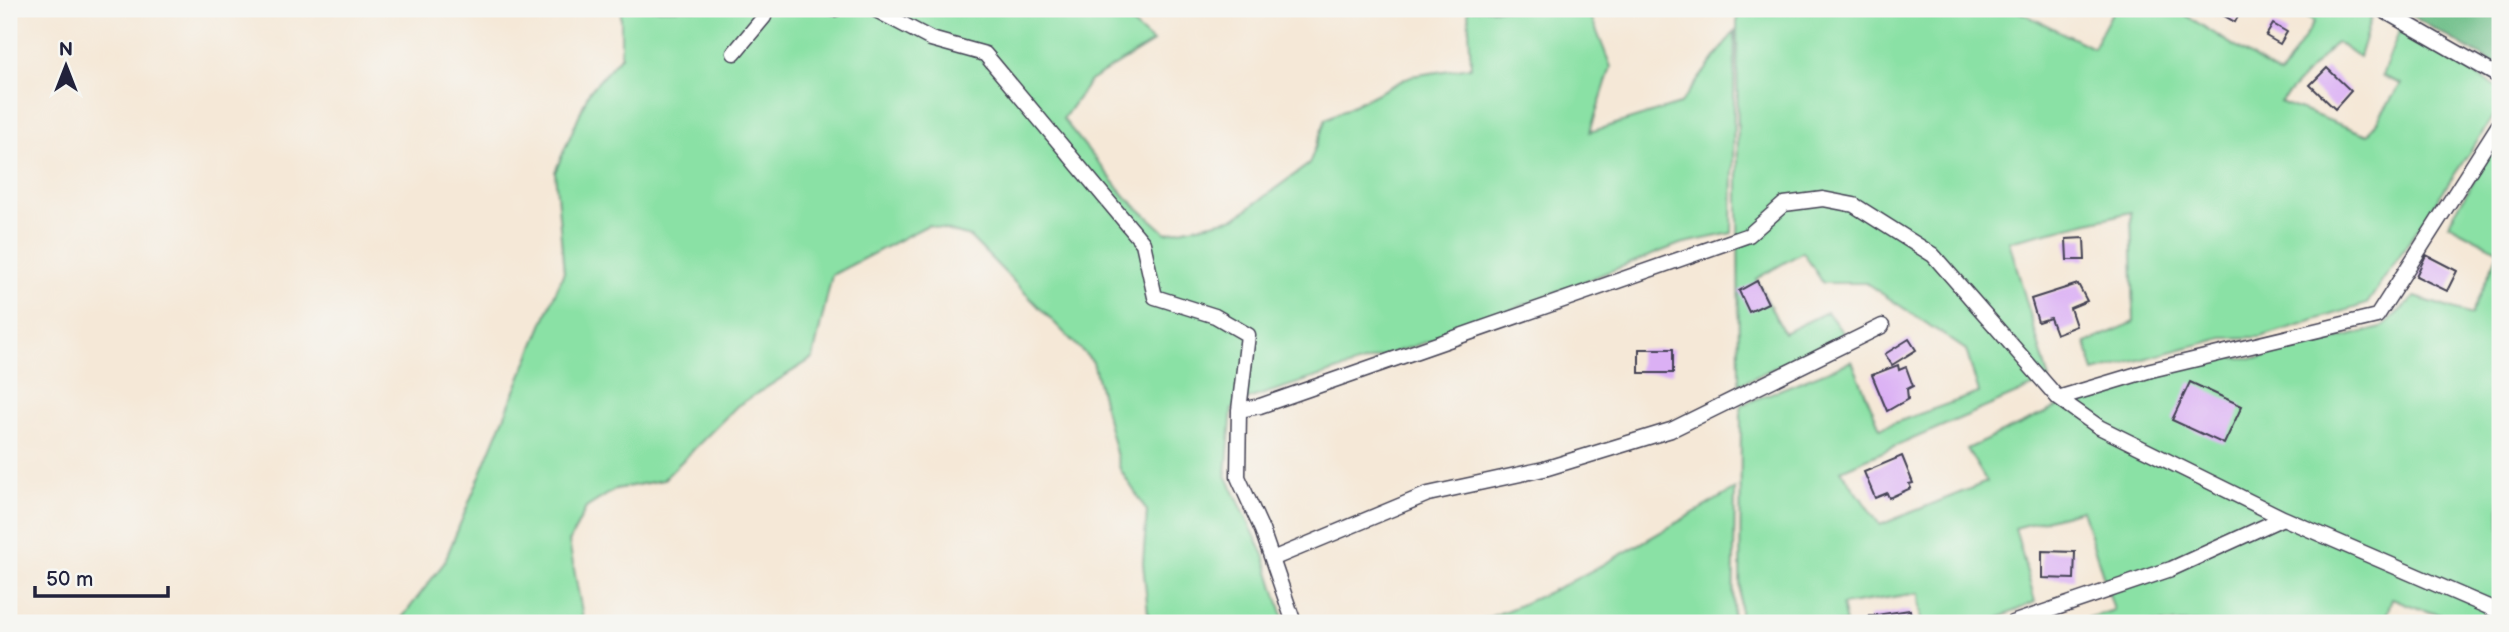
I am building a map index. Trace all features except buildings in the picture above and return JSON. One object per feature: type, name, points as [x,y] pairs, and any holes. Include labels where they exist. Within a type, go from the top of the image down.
[{"type":"street","points":[[734,53],[764,17],[766,9]]},
{"type":"street","points":[[874,9],[931,39],[985,54],[1143,243],[1155,297],[1215,316],[1248,335],[1239,410],[1238,477],[1272,559],[1294,623]]},
{"type":"street","points":[[2381,9],[2500,77]]},
{"type":"street","points":[[2058,398],[2151,370],[2377,316],[2500,123]]},
{"type":"street","points":[[1239,410],[1273,402],[1749,235],[1784,204],[1823,199],[1854,205],[1933,256],[2058,398],[2099,427],[2283,518],[2500,612]]},
{"type":"street","points":[[1272,559],[1428,494],[1544,469],[1671,430],[1882,327]]},
{"type":"street","points":[[2011,623],[2171,569],[2283,518]]},
{"type":"green space","points":[[621,9],[1115,9],[1153,42],[1090,81],[1063,119],[1126,197],[1166,233],[1235,218],[1309,164],[1326,119],[1411,76],[1471,67],[1468,9],[1588,9],[1611,67],[1590,132],[1680,104],[1735,31],[1732,233],[1680,244],[1436,339],[1251,398],[1232,409],[1226,475],[1264,555],[1285,623],[1149,623],[1143,563],[1147,511],[1120,469],[1093,362],[970,237],[928,225],[832,275],[813,358],[737,406],[663,480],[616,489],[586,508],[569,542],[584,623],[398,623],[444,563],[564,272],[555,172],[589,92],[621,56]]},
{"type":"green space","points":[[1737,9],[2014,9],[2093,48],[2114,9],[2186,9],[2184,14],[2280,75],[2314,22],[2293,9],[2357,9],[2371,18],[2359,57],[2336,42],[2280,102],[2368,135],[2401,84],[2382,76],[2400,29],[2500,89],[2500,107],[2367,304],[2260,337],[2223,338],[2094,372],[2086,343],[2134,322],[2131,212],[2009,241],[2049,380],[1841,470],[1880,525],[1987,482],[1967,449],[2079,397],[2151,375],[2228,358],[2260,358],[2381,328],[2415,297],[2471,315],[2499,251],[2448,224],[2500,138],[2500,623],[2445,616],[2392,598],[2384,623],[2072,623],[2114,610],[2082,510],[2015,528],[2035,602],[1987,623],[1921,623],[1919,593],[1842,605],[1846,623],[1740,623],[1741,405],[1852,361],[1880,428],[1979,393],[1966,350],[1866,283],[1823,283],[1803,252],[1756,279],[1784,333],[1827,312],[1844,334],[1739,385]]},
{"type":"green space","points":[[2400,9],[2500,9],[2500,67]]},
{"type":"green space","points":[[1735,489],[1733,623],[1473,623],[1574,580]]}]
